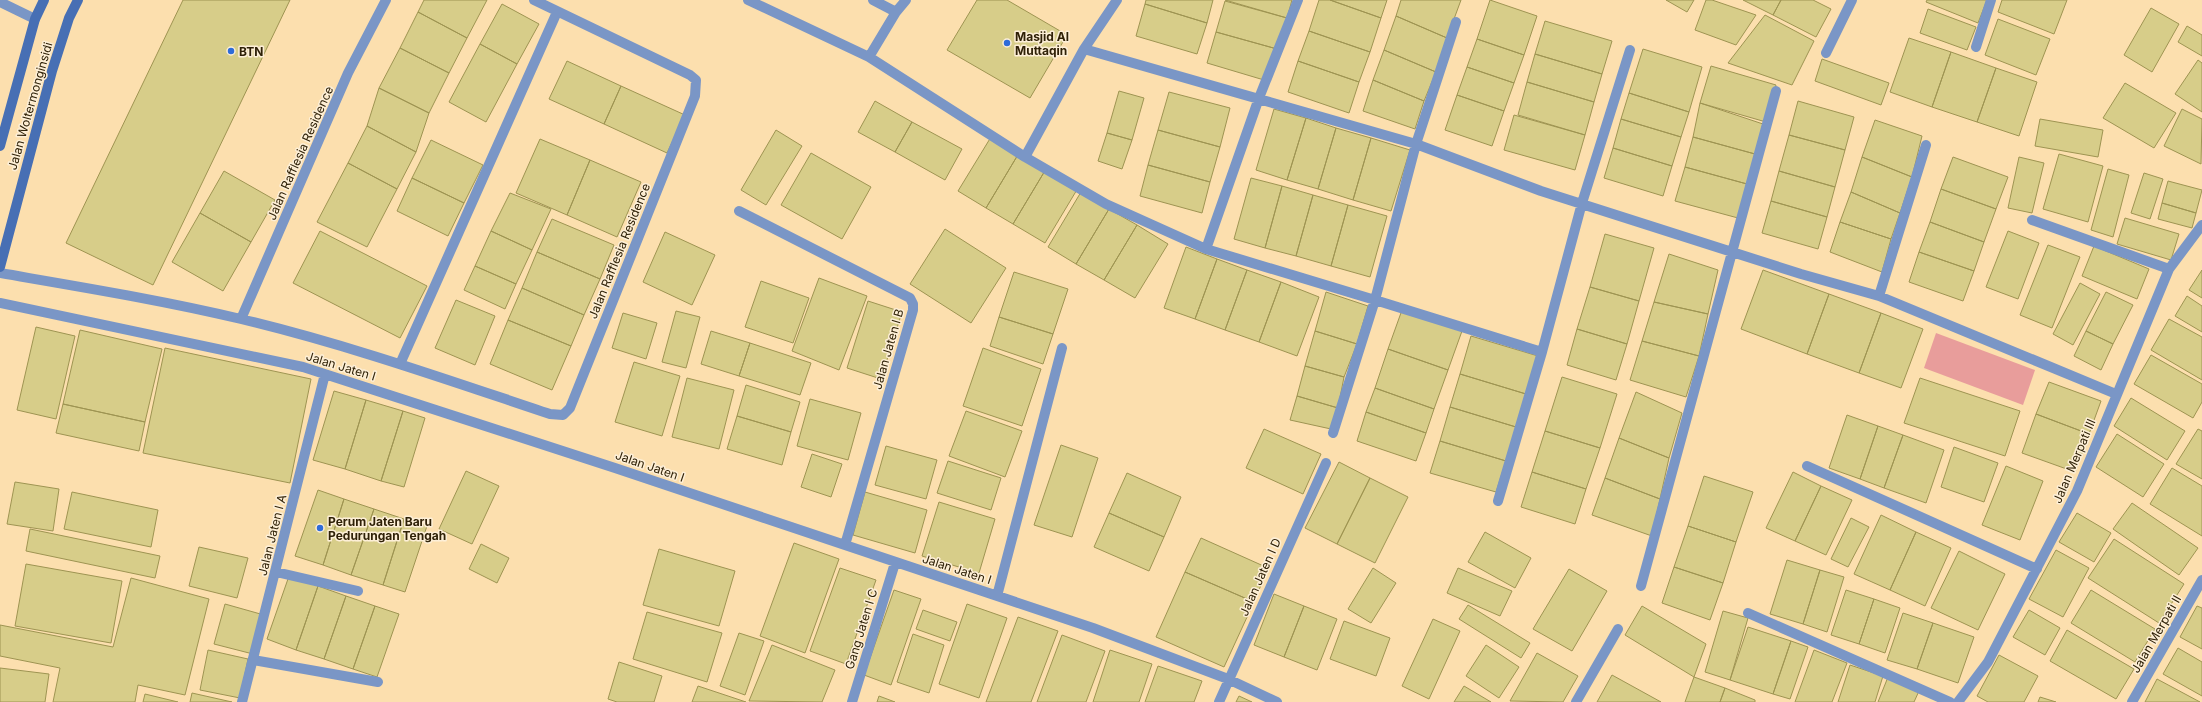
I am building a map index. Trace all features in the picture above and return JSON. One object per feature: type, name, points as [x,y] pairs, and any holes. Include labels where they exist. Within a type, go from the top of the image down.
[{"type":"main road","name":"Jalan Woltermonginsidi","points":[[0,146],[35,19],[44,0]]},
{"type":"main road","name":"Jalan Woltermonginsidi","points":[[0,267],[52,70],[69,18],[78,0]]},
{"type":"street","name":"Jalan Rafflesia Residence","points":[[241,319],[348,74],[386,0]]},
{"type":"street","name":"Jalan Rafflesia Residence","points":[[0,274],[158,300],[241,319],[323,340],[550,414],[563,415],[570,408],[692,103],[696,80],[690,75],[534,0]]},
{"type":"street","points":[[748,0],[869,57],[1025,157],[1106,204],[1206,249],[1542,352]]},
{"type":"street","points":[[873,0],[896,12]]},
{"type":"street","points":[[869,57],[896,12],[906,0]]},
{"type":"street","points":[[1025,157],[1084,49],[1117,0]]},
{"type":"street","points":[[1206,249],[1259,98],[1298,0]]},
{"type":"street","points":[[1826,53],[1852,0]]},
{"type":"street","points":[[1976,47],[1991,0]]},
{"type":"street","points":[[0,2],[35,19]]},
{"type":"street","points":[[400,364],[557,12]]},
{"type":"street","points":[[1333,433],[1375,300],[1416,144],[1456,22]]},
{"type":"street","points":[[1084,49],[1416,144],[1541,191],[1732,252],[1879,296],[2116,394]]},
{"type":"street","points":[[1498,501],[1542,352],[1582,203],[1630,50]]},
{"type":"street","points":[[1641,586],[1776,91]]},
{"type":"street","points":[[1879,296],[1926,145]]},
{"type":"street","name":"Jalan Jaten I B","points":[[739,211],[910,298],[913,304],[913,310],[845,545]]},
{"type":"street","points":[[2032,220],[2169,268]]},
{"type":"street","name":"Jalan Merpati III","points":[[1958,702],[1988,662],[2077,491],[2169,268],[2202,225]]},
{"type":"street","name":"Jalan Jaten I","points":[[0,303],[303,366],[1094,628],[1228,679],[1277,702]]},
{"type":"street","points":[[997,596],[1062,348]]},
{"type":"street","name":"Jalan Jaten I A","points":[[242,702],[325,374]]},
{"type":"street","name":"Jalan Jaten I D","points":[[1219,702],[1326,463]]},
{"type":"street","points":[[1807,466],[2037,569]]},
{"type":"street","name":"Gang Jaten I C","points":[[852,702],[895,563]]},
{"type":"street","points":[[276,572],[358,591]]},
{"type":"street","name":"Jalan Merpati II","points":[[2132,702],[2202,580]]},
{"type":"street","points":[[1748,613],[1950,702]]},
{"type":"street","points":[[1576,702],[1618,629]]},
{"type":"street","points":[[253,660],[378,682]]},
{"type":"shaded area","points":[[1936,333],[2035,370],[2023,405],[1924,368]]},
{"type":"building","points":[[183,0],[290,0],[153,285],[66,243]]},
{"type":"building","points":[[424,0],[487,0],[467,38],[418,12]]},
{"type":"building","name":"Masjid Al Muttaqin","points":[[977,0],[1007,0],[1067,35],[1030,98],[947,50]]},
{"type":"building","points":[[1146,0],[1213,0],[1207,23],[1145,4]]},
{"type":"building","points":[[1225,0],[1292,0],[1287,18]]},
{"type":"building","points":[[1319,0],[1330,0],[1381,18],[1370,52],[1309,31]]},
{"type":"building","points":[[1330,0],[1387,0],[1381,18]]},
{"type":"building","points":[[1401,0],[1461,0],[1447,38],[1396,16]]},
{"type":"building","points":[[1490,0],[1537,16],[1524,55],[1477,39]]},
{"type":"building","points":[[1666,0],[1694,0],[1687,12]]},
{"type":"building","points":[[1706,0],[1712,0],[1756,15],[1736,45],[1695,30]]},
{"type":"building","points":[[1743,0],[1781,0],[1773,15]]},
{"type":"building","points":[[1781,0],[1813,0],[1831,9],[1816,37],[1773,15]]},
{"type":"building","points":[[1927,0],[1987,0],[1978,23],[1926,2]]},
{"type":"building","points":[[2002,0],[2067,0],[2054,34],[1998,12]]},
{"type":"building","points":[[1225,1],[1287,18],[1277,49],[1216,32]]},
{"type":"building","points":[[502,4],[539,24],[517,64],[480,44]]},
{"type":"building","points":[[1145,4],[1207,23],[1197,54],[1136,36]]},
{"type":"building","points":[[2151,8],[2179,24],[2152,72],[2124,55]]},
{"type":"building","points":[[1928,9],[1976,27],[1967,50],[1920,33]]},
{"type":"building","points":[[418,12],[467,38],[449,73],[400,48]]},
{"type":"building","points":[[1765,15],[1814,41],[1792,85],[1728,63]]},
{"type":"building","points":[[1396,16],[1447,38],[1436,72],[1384,50]]},
{"type":"building","points":[[1998,19],[2050,39],[2036,75],[1985,55]]},
{"type":"building","points":[[1545,21],[1612,41],[1602,74],[1535,54]]},
{"type":"building","points":[[2187,26],[2202,35],[2202,56],[2178,42]]},
{"type":"building","points":[[1309,31],[1370,52],[1359,82],[1298,61]]},
{"type":"building","points":[[1216,32],[1277,49],[1264,80],[1207,63]]},
{"type":"building","points":[[1909,38],[1951,52],[1932,107],[1890,92]]},
{"type":"building","points":[[1477,39],[1524,55],[1514,83],[1467,67]]},
{"type":"building","points":[[480,44],[517,64],[486,122],[449,102]]},
{"type":"building","points":[[400,48],[449,73],[429,113],[379,88]]},
{"type":"building","points":[[1643,49],[1702,67],[1689,112],[1629,93]]},
{"type":"building","points":[[1384,50],[1436,72],[1424,101],[1373,80]]},
{"type":"building","points":[[1951,52],[1996,68],[1977,122],[1932,107]]},
{"type":"building","points":[[1535,54],[1602,74],[1594,102],[1527,82]]},
{"type":"building","points":[[1822,59],[1889,83],[1881,105],[1815,81]]},
{"type":"building","points":[[2198,60],[2202,63],[2202,112],[2175,94]]},
{"type":"building","points":[[567,61],[621,86],[604,124],[549,99]]},
{"type":"building","points":[[1298,61],[1359,82],[1349,113],[1288,92]]},
{"type":"building","points":[[1711,66],[1776,85],[1766,122],[1700,103]]},
{"type":"building","points":[[1467,67],[1514,83],[1504,111],[1457,95]]},
{"type":"building","points":[[1996,68],[2037,82],[2019,136],[1977,122]]},
{"type":"building","points":[[1373,80],[1424,101],[1415,129],[1363,111]]},
{"type":"building","points":[[1527,82],[1594,102],[1585,135],[1518,115]]},
{"type":"building","points":[[2125,83],[2176,113],[2154,148],[2103,118]]},
{"type":"building","points":[[621,86],[685,115],[667,153],[604,124]]},
{"type":"building","points":[[379,88],[429,113],[416,152],[367,126]]},
{"type":"building","points":[[1119,91],[1144,98],[1132,140],[1107,133]]},
{"type":"building","points":[[1169,92],[1230,108],[1220,147],[1158,130]]},
{"type":"building","points":[[1629,93],[1689,112],[1681,137],[1621,119]]},
{"type":"building","points":[[1457,95],[1504,111],[1492,146],[1445,130]]},
{"type":"building","points":[[875,101],[912,122],[895,152],[858,132]]},
{"type":"building","points":[[1798,101],[1854,117],[1845,150],[1789,135]]},
{"type":"building","points":[[1700,103],[1763,124],[1755,154],[1693,137]]},
{"type":"building","points":[[1274,109],[1306,118],[1287,180],[1256,170]]},
{"type":"building","points":[[2182,109],[2202,119],[2201,164],[2164,146]]},
{"type":"building","points":[[1514,115],[1585,135],[1575,170],[1504,150]]},
{"type":"building","points":[[1306,118],[1336,128],[1318,189],[1287,180]]},
{"type":"building","points":[[1621,119],[1681,137],[1672,166],[1613,148]]},
{"type":"building","points":[[2040,119],[2103,130],[2098,157],[2035,146]]},
{"type":"building","points":[[1875,120],[1922,136],[1912,177],[1862,157]]},
{"type":"building","points":[[912,122],[962,149],[945,180],[895,152]]},
{"type":"building","points":[[367,126],[416,152],[397,189],[348,163]]},
{"type":"building","points":[[1336,128],[1371,138],[1353,200],[1318,189]]},
{"type":"building","points":[[776,130],[802,146],[766,205],[741,190]]},
{"type":"building","points":[[1158,130],[1220,147],[1210,182],[1148,165]]},
{"type":"building","points":[[1107,133],[1132,140],[1122,169],[1098,161]]},
{"type":"building","points":[[1789,135],[1845,150],[1835,187],[1779,171]]},
{"type":"building","points":[[991,137],[1019,153],[986,208],[958,191]]},
{"type":"building","points":[[1693,137],[1755,154],[1747,184],[1685,167]]},
{"type":"building","points":[[1371,138],[1410,150],[1391,211],[1353,200]]},
{"type":"building","points":[[540,139],[590,160],[567,215],[516,193]]},
{"type":"building","points":[[431,140],[483,165],[464,203],[412,178]]},
{"type":"building","points":[[1613,148],[1672,166],[1663,196],[1604,178]]},
{"type":"building","points":[[811,153],[871,187],[842,239],[781,205]]},
{"type":"building","points":[[1019,153],[1046,169],[1013,224],[986,208]]},
{"type":"building","points":[[2059,154],[2103,166],[2088,222],[2043,209]]},
{"type":"building","points":[[1862,157],[1912,177],[1900,213],[1851,192]]},
{"type":"building","points":[[1953,157],[2008,177],[1996,209],[1941,189]]},
{"type":"building","points":[[2019,157],[2044,163],[2032,213],[2008,208]]},
{"type":"building","points":[[590,160],[641,182],[617,237],[567,215]]},
{"type":"building","points":[[348,163],[397,189],[367,247],[317,222]]},
{"type":"building","points":[[1148,165],[1210,182],[1202,213],[1140,196]]},
{"type":"building","points":[[1685,167],[1747,184],[1738,218],[1675,201]]},
{"type":"building","points":[[1046,169],[1078,188],[1045,243],[1013,224]]},
{"type":"building","points":[[2108,169],[2129,175],[2113,237],[2091,230]]},
{"type":"building","points":[[224,171],[275,200],[251,242],[200,213]]},
{"type":"building","points":[[1779,171],[1835,187],[1827,217],[1771,201]]},
{"type":"building","points":[[2144,173],[2163,179],[2150,219],[2131,213]]},
{"type":"building","points":[[412,178],[464,203],[448,236],[397,211]]},
{"type":"building","points":[[1251,178],[1282,186],[1265,248],[1234,239]]},
{"type":"building","points":[[2168,181],[2202,190],[2196,213],[2162,203]]},
{"type":"building","points":[[1282,186],[1313,195],[1296,256],[1265,248]]},
{"type":"building","points":[[1941,189],[1996,209],[1984,242],[1930,222]]},
{"type":"building","points":[[1081,192],[1109,209],[1076,264],[1048,247]]},
{"type":"building","points":[[1851,192],[1900,213],[1891,239],[1840,222]]},
{"type":"building","points":[[510,193],[551,209],[532,250],[491,231]]},
{"type":"building","points":[[1313,195],[1348,205],[1331,266],[1296,256]]},
{"type":"building","points":[[1771,201],[1827,217],[1818,249],[1762,233]]},
{"type":"building","points":[[2162,203],[2196,213],[2192,228],[2158,219]]},
{"type":"building","points":[[1348,205],[1387,216],[1370,277],[1331,266]]},
{"type":"building","points":[[1109,209],[1137,225],[1104,280],[1076,264]]},
{"type":"building","points":[[200,213],[251,242],[223,291],[172,262]]},
{"type":"building","points":[[2125,218],[2179,234],[2171,260],[2117,244]]},
{"type":"building","points":[[552,219],[614,245],[600,279],[537,252]]},
{"type":"building","points":[[1840,222],[1891,239],[1882,272],[1830,252]]},
{"type":"building","points":[[1930,222],[1984,242],[1974,271],[1919,252]]},
{"type":"building","points":[[1137,225],[1168,244],[1135,298],[1104,280]]},
{"type":"building","points":[[945,229],[1006,268],[971,323],[910,284]]},
{"type":"building","points":[[320,231],[427,286],[400,338],[293,283]]},
{"type":"building","points":[[491,231],[532,250],[516,284],[475,266]]},
{"type":"building","points":[[2008,231],[2039,243],[2018,299],[1986,287]]},
{"type":"building","points":[[665,232],[715,255],[692,305],[643,282]]},
{"type":"building","points":[[1605,234],[1654,248],[1639,301],[1590,287]]},
{"type":"building","points":[[2048,245],[2080,257],[2052,328],[2020,315]]},
{"type":"building","points":[[2094,246],[2149,269],[2137,299],[2082,276]]},
{"type":"building","points":[[1186,247],[1217,259],[1195,319],[1164,308]]},
{"type":"building","points":[[537,252],[600,279],[584,315],[522,288]]},
{"type":"building","points":[[1919,252],[1974,271],[1963,301],[1909,282]]},
{"type":"building","points":[[1669,254],[1718,270],[1708,314],[1654,302]]},
{"type":"building","points":[[1217,259],[1247,270],[1225,330],[1195,319]]},
{"type":"building","points":[[475,266],[516,284],[505,309],[464,290]]},
{"type":"building","points":[[1247,270],[1281,282],[1259,342],[1225,330]]},
{"type":"building","points":[[1763,270],[1829,294],[1807,354],[1741,329]]},
{"type":"building","points":[[2202,270],[2202,298],[2189,290]]},
{"type":"building","points":[[1014,272],[1068,289],[1053,334],[999,317]]},
{"type":"building","points":[[819,278],[867,296],[839,370],[792,351]]},
{"type":"building","points":[[761,281],[809,298],[793,343],[745,327]]},
{"type":"building","points":[[1281,282],[1319,297],[1297,356],[1259,342]]},
{"type":"building","points":[[2080,283],[2100,294],[2073,345],[2053,334]]},
{"type":"building","points":[[1590,287],[1639,301],[1627,344],[1577,329]]},
{"type":"building","points":[[522,288],[584,315],[571,346],[508,320]]},
{"type":"building","points":[[1326,292],[1368,306],[1357,344],[1315,331]]},
{"type":"building","points":[[2106,292],[2133,305],[2113,344],[2086,331]]},
{"type":"building","points":[[1829,294],[1881,313],[1859,373],[1807,354]]},
{"type":"building","points":[[2187,296],[2202,306],[2202,332],[2175,316]]},
{"type":"building","points":[[456,300],[495,316],[475,365],[435,348]]},
{"type":"building","points":[[868,301],[902,312],[881,379],[847,368]]},
{"type":"building","points":[[1654,302],[1708,314],[1699,356],[1642,341]]},
{"type":"building","points":[[1402,310],[1462,331],[1448,370],[1388,349]]},
{"type":"building","points":[[676,311],[700,317],[686,368],[662,362]]},
{"type":"building","points":[[623,313],[657,323],[646,359],[612,348]]},
{"type":"building","points":[[1881,313],[1923,329],[1901,388],[1859,373]]},
{"type":"building","points":[[999,317],[1053,334],[1043,364],[990,346]]},
{"type":"building","points":[[2169,319],[2202,337],[2202,380],[2151,350]]},
{"type":"building","points":[[508,320],[571,346],[552,390],[490,364]]},
{"type":"building","points":[[36,327],[75,336],[56,419],[17,410]]},
{"type":"building","points":[[1577,329],[1627,344],[1616,380],[1567,365]]},
{"type":"building","points":[[80,330],[162,349],[145,422],[63,404]]},
{"type":"building","points":[[711,331],[750,343],[739,376],[701,364]]},
{"type":"building","points":[[1315,331],[1357,344],[1344,377],[1305,366]]},
{"type":"building","points":[[2086,331],[2113,344],[2101,370],[2074,356]]},
{"type":"building","points":[[1471,336],[1538,356],[1526,394],[1460,374]]},
{"type":"building","points":[[1642,341],[1699,356],[1686,397],[1630,380]]},
{"type":"building","points":[[750,343],[811,363],[800,395],[739,376]]},
{"type":"building","points":[[165,348],[311,379],[290,483],[143,453]]},
{"type":"building","points":[[983,348],[1041,369],[1022,426],[963,406]]},
{"type":"building","points":[[1388,349],[1448,370],[1434,409],[1375,388]]},
{"type":"building","points":[[2151,355],[2202,384],[2202,402],[2193,418],[2134,384]]},
{"type":"building","points":[[634,362],[680,376],[662,436],[615,422]]},
{"type":"building","points":[[1305,366],[1344,377],[1338,408],[1297,396]]},
{"type":"building","points":[[1460,374],[1526,394],[1516,427],[1450,407]]},
{"type":"building","points":[[1562,377],[1617,394],[1600,448],[1545,431]]},
{"type":"building","points":[[687,378],[734,390],[719,449],[672,437]]},
{"type":"building","points":[[1920,378],[2020,411],[2005,456],[1904,423]]},
{"type":"building","points":[[2049,382],[2101,401],[2089,434],[2036,414]]},
{"type":"building","points":[[746,385],[800,402],[791,432],[737,416]]},
{"type":"building","points":[[1375,388],[1434,409],[1426,433],[1366,412]]},
{"type":"building","points":[[334,391],[366,400],[345,469],[313,460]]},
{"type":"building","points":[[1636,392],[1682,413],[1669,458],[1619,438]]},
{"type":"building","points":[[1297,396],[1338,408],[1331,429],[1290,420]]},
{"type":"building","points":[[2131,398],[2185,431],[2167,460],[2114,426]]},
{"type":"building","points":[[810,399],[861,413],[848,460],[797,446]]},
{"type":"building","points":[[366,400],[403,411],[381,481],[345,469]]},
{"type":"building","points":[[63,404],[145,422],[139,451],[56,433]]},
{"type":"building","points":[[1450,407],[1516,427],[1506,461],[1440,441]]},
{"type":"building","points":[[403,411],[425,418],[404,487],[381,481]]},
{"type":"building","points":[[966,411],[1022,431],[1005,477],[949,456]]},
{"type":"building","points":[[1366,412],[1426,433],[1416,461],[1357,441]]},
{"type":"building","points":[[2036,414],[2089,434],[2075,472],[2022,453]]},
{"type":"building","points":[[1847,415],[1878,426],[1860,479],[1829,468]]},
{"type":"building","points":[[737,416],[791,432],[782,465],[727,449]]},
{"type":"building","points":[[1878,426],[1903,435],[1884,488],[1860,479]]},
{"type":"building","points":[[1264,429],[1321,454],[1303,494],[1246,468]]},
{"type":"building","points":[[2198,429],[2202,431],[2202,479],[2176,464]]},
{"type":"building","points":[[1545,431],[1600,448],[1586,489],[1532,472]]},
{"type":"building","points":[[2117,434],[2164,464],[2143,497],[2096,467]]},
{"type":"building","points":[[1903,435],[1944,450],[1926,503],[1884,488]]},
{"type":"building","points":[[1619,438],[1669,458],[1660,499],[1605,478]]},
{"type":"building","points":[[1440,441],[1506,461],[1496,492],[1430,473]]},
{"type":"building","points":[[1061,445],[1098,458],[1072,537],[1034,525]]},
{"type":"building","points":[[886,446],[937,460],[926,499],[875,485]]},
{"type":"building","points":[[1954,447],[1998,463],[1984,502],[1941,487]]},
{"type":"building","points":[[812,454],[842,464],[831,497],[801,487]]},
{"type":"building","points":[[948,461],[1001,478],[991,510],[937,493]]},
{"type":"building","points":[[1339,462],[1370,478],[1337,544],[1305,528]]},
{"type":"building","points":[[2006,466],[2043,481],[2020,540],[1982,525]]},
{"type":"building","points":[[2172,468],[2202,486],[2202,536],[2150,504]]},
{"type":"building","points":[[466,471],[499,486],[472,544],[439,529]]},
{"type":"building","points":[[1532,472],[1586,489],[1575,524],[1521,507]]},
{"type":"building","points":[[1793,472],[1821,486],[1795,541],[1766,528]]},
{"type":"building","points":[[1127,473],[1181,497],[1164,537],[1109,513]]},
{"type":"building","points":[[1704,476],[1753,492],[1736,542],[1688,526]]},
{"type":"building","points":[[1370,478],[1408,497],[1375,563],[1337,544]]},
{"type":"building","points":[[1605,478],[1660,499],[1652,536],[1592,515]]},
{"type":"building","points":[[15,482],[59,489],[53,531],[7,524]]},
{"type":"building","points":[[1821,486],[1852,500],[1826,555],[1795,541]]},
{"type":"building","name":"Perum Jaten Baru Pedurungan Tengah","points":[[318,490],[344,499],[323,565],[295,556]]},
{"type":"building","points":[[72,492],[158,510],[151,547],[64,529]]},
{"type":"building","points":[[865,492],[927,510],[915,553],[853,535]]},
{"type":"building","points":[[344,499],[374,509],[351,575],[323,565]]},
{"type":"building","points":[[939,502],[995,519],[979,573],[922,556]]},
{"type":"building","points":[[2132,503],[2198,548],[2179,575],[2113,529]]},
{"type":"building","points":[[374,509],[404,519],[383,585],[351,575]]},
{"type":"building","points":[[1109,513],[1164,537],[1149,571],[1094,547]]},
{"type":"building","points":[[2077,513],[2111,533],[2094,562],[2059,542]]},
{"type":"building","points":[[1881,515],[1916,532],[1890,590],[1854,574]]},
{"type":"building","points":[[1851,518],[1869,527],[1848,567],[1831,559]]},
{"type":"building","points":[[404,519],[427,526],[405,592],[383,585]]},
{"type":"building","points":[[1688,526],[1736,542],[1723,583],[1674,567]]},
{"type":"building","points":[[30,529],[160,556],[155,578],[26,551]]},
{"type":"building","points":[[1485,532],[1531,558],[1515,588],[1468,562]]},
{"type":"building","points":[[1916,532],[1951,548],[1925,606],[1890,590]]},
{"type":"building","points":[[1201,538],[1268,568],[1254,602],[1185,572]]},
{"type":"building","points":[[2114,539],[2184,584],[2159,623],[2088,578]]},
{"type":"building","points":[[794,543],[839,559],[805,653],[760,636]]},
{"type":"building","points":[[481,544],[509,558],[497,583],[469,569]]},
{"type":"building","points":[[199,547],[248,558],[237,598],[189,586]]},
{"type":"building","points":[[659,549],[735,571],[719,626],[643,605]]},
{"type":"building","points":[[2056,550],[2089,568],[2063,617],[2029,599]]},
{"type":"building","points":[[1959,551],[2005,574],[1978,630],[1931,608]]},
{"type":"building","points":[[1787,560],[1820,570],[1803,624],[1770,614]]},
{"type":"building","points":[[26,564],[122,581],[111,643],[15,626]]},
{"type":"building","points":[[1674,567],[1723,583],[1710,620],[1662,603]]},
{"type":"building","points":[[840,568],[876,580],[846,664],[810,651]]},
{"type":"building","points":[[1373,568],[1396,583],[1371,623],[1348,609]]},
{"type":"building","points":[[1458,568],[1512,591],[1500,616],[1447,593]]},
{"type":"building","points":[[1569,569],[1607,591],[1572,651],[1533,629]]},
{"type":"building","points":[[1820,570],[1844,577],[1827,632],[1803,624]]},
{"type":"building","points":[[1185,572],[1254,602],[1224,667],[1156,637]]},
{"type":"building","points":[[289,576],[318,586],[296,650],[267,639]]},
{"type":"building","points":[[131,578],[209,599],[185,695],[138,685],[135,702],[53,702],[60,668],[0,656],[0,625],[113,647]]},
{"type":"building","points":[[318,586],[346,596],[324,659],[296,650]]},
{"type":"building","points":[[894,590],[921,599],[891,685],[864,675]]},
{"type":"building","points":[[1846,590],[1874,599],[1859,644],[1831,635]]},
{"type":"building","points":[[2091,590],[2155,629],[2135,662],[2071,623]]},
{"type":"building","points":[[1274,594],[1304,606],[1284,657],[1254,645]]},
{"type":"building","points":[[346,596],[375,606],[353,669],[324,659]]},
{"type":"building","points":[[1874,599],[1900,608],[1885,653],[1859,644]]},
{"type":"building","points":[[225,604],[264,615],[253,654],[214,644]]},
{"type":"building","points":[[967,604],[1007,618],[979,698],[939,684]]},
{"type":"building","points":[[1468,605],[1530,643],[1521,658],[1459,619]]},
{"type":"building","points":[[375,606],[399,614],[377,677],[353,669]]},
{"type":"building","points":[[1304,606],[1337,619],[1317,670],[1284,657]]},
{"type":"building","points":[[1642,606],[1706,644],[1694,677],[1625,635]]},
{"type":"building","points":[[2197,606],[2202,608],[2202,649],[2180,637]]},
{"type":"building","points":[[923,610],[957,622],[950,641],[916,629]]},
{"type":"building","points":[[2029,610],[2060,628],[2045,655],[2013,637]]},
{"type":"building","points":[[1723,611],[1748,618],[1730,680],[1705,672]]},
{"type":"building","points":[[647,612],[722,633],[707,682],[633,659]]},
{"type":"building","points":[[1903,613],[1933,623],[1917,669],[1887,660]]},
{"type":"building","points":[[1018,617],[1058,631],[1031,702],[986,702]]},
{"type":"building","points":[[1433,619],[1460,631],[1429,699],[1402,686]]},
{"type":"building","points":[[1344,621],[1390,638],[1376,676],[1330,659]]},
{"type":"building","points":[[1933,623],[1974,637],[1958,683],[1917,669]]},
{"type":"building","points":[[1748,627],[1791,641],[1773,694],[1730,680]]},
{"type":"building","points":[[2067,630],[2134,669],[2116,699],[2050,661]]},
{"type":"building","points":[[739,633],[764,641],[745,695],[720,686]]},
{"type":"building","points":[[913,634],[944,645],[929,693],[897,682]]},
{"type":"building","points":[[1062,635],[1105,651],[1086,702],[1037,702]]},
{"type":"building","points":[[1791,641],[1808,647],[1790,699],[1773,694]]},
{"type":"building","points":[[772,645],[835,670],[822,702],[749,701]]},
{"type":"building","points":[[1486,645],[1519,667],[1499,698],[1466,676]]},
{"type":"building","points":[[2178,648],[2202,662],[2202,696],[2163,674]]},
{"type":"building","points":[[208,650],[248,659],[240,698],[200,690]]},
{"type":"building","points":[[1110,650],[1152,664],[1139,702],[1093,702]]},
{"type":"building","points":[[1814,650],[1847,663],[1832,702],[1795,702]]},
{"type":"building","points":[[1537,653],[1578,676],[1563,702],[1510,701]]},
{"type":"building","points":[[1999,655],[2038,676],[2024,702],[1988,702],[1977,696]]},
{"type":"building","points":[[619,662],[662,676],[654,702],[617,702],[608,699]]},
{"type":"building","points":[[1850,665],[1883,676],[1875,702],[1838,702]]},
{"type":"building","points":[[1158,666],[1202,681],[1194,702],[1145,702]]},
{"type":"building","points":[[0,668],[49,674],[45,702],[0,702]]},
{"type":"building","points":[[1612,675],[1661,702],[1597,702]]},
{"type":"building","points":[[1694,677],[1725,688],[1720,702],[1685,702]]},
{"type":"building","points":[[1888,677],[1919,691],[1914,702],[1878,702]]},
{"type":"building","points":[[2157,679],[2200,702],[2145,702]]},
{"type":"building","points":[[698,686],[746,702],[692,702]]},
{"type":"building","points":[[1464,686],[1491,702],[1454,702]]},
{"type":"building","points":[[1725,688],[1755,700],[1755,702],[1720,702]]},
{"type":"building","points":[[192,693],[232,702],[190,702]]},
{"type":"building","points":[[145,694],[178,702],[143,702]]},
{"type":"building","points":[[879,696],[895,702],[877,702]]},
{"type":"building","points":[[1239,696],[1252,702],[1236,702]]},
{"type":"building","points":[[2040,697],[2056,702],[2038,702]]},
{"type":"place","name":"Masjid Al Muttaqin","points":[[1007,43]]},
{"type":"place","name":"BTN","points":[[231,51]]},
{"type":"place","name":"Perum Jaten Baru Pedurungan Tengah","points":[[320,528]]}]
